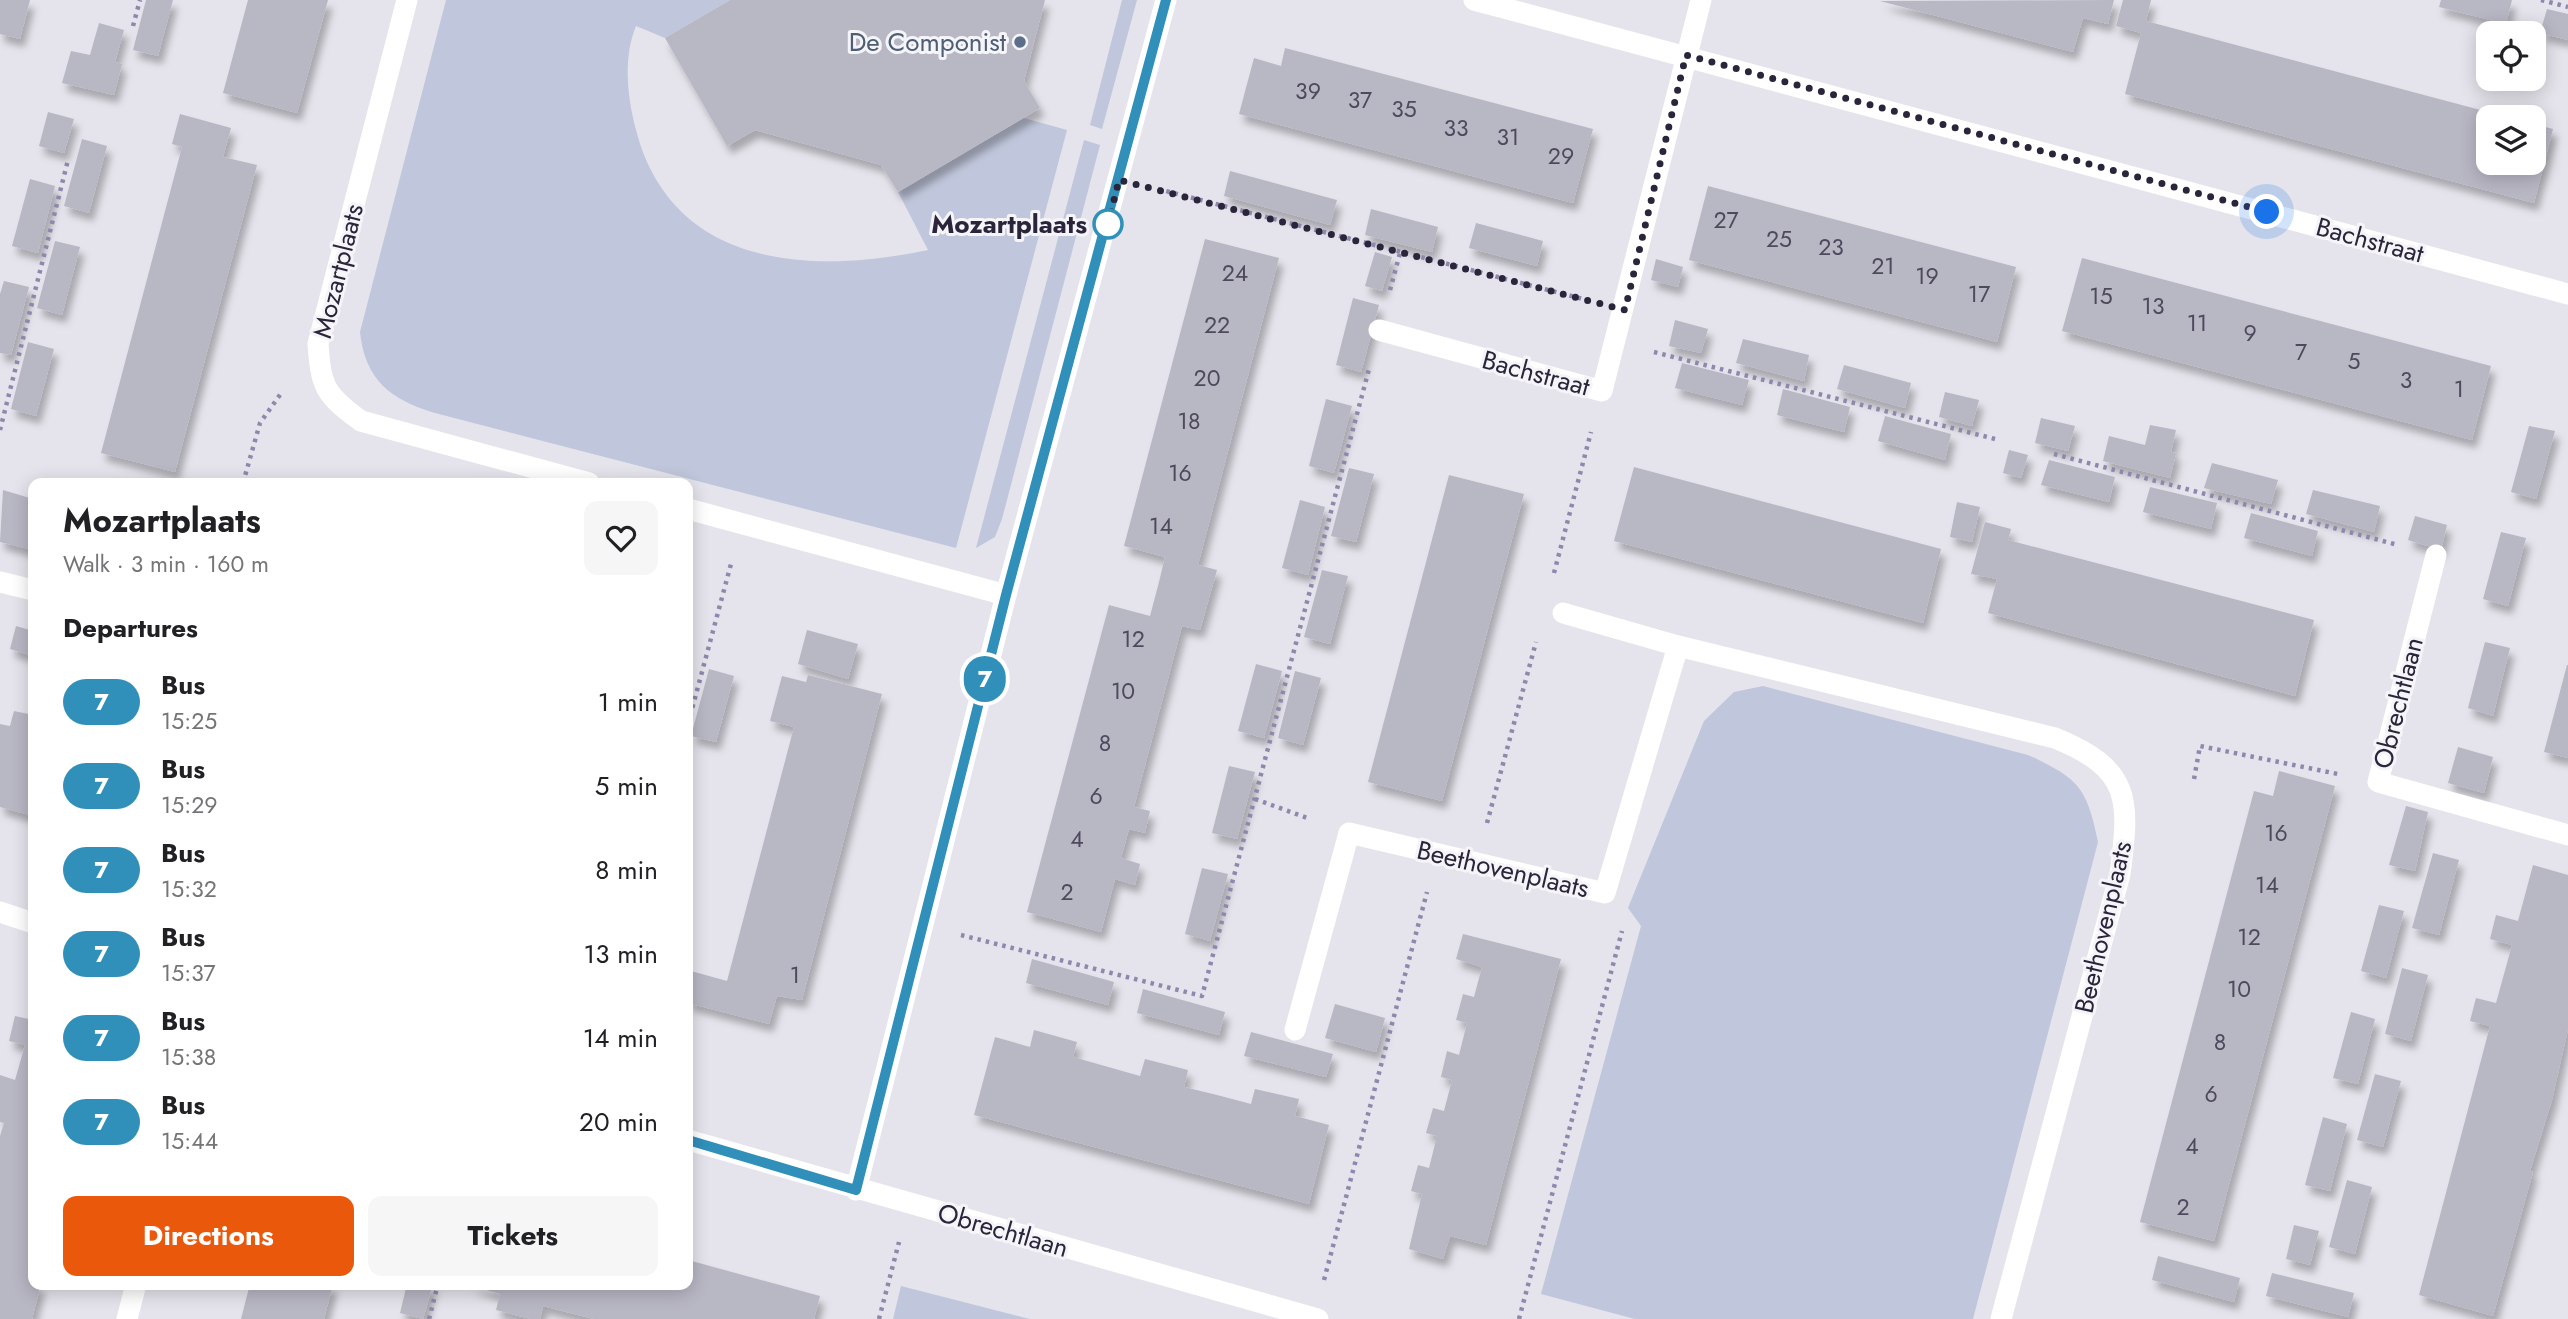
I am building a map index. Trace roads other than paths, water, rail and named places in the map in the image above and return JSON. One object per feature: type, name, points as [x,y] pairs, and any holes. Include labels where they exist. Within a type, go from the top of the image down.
[{"type":"street","name":"Mozartplaats","points":[[407,0],[318,344],[321,380],[340,406],[361,421],[571,478]]},
{"type":"street","points":[[856,1190],[1006,595],[1166,0]]},
{"type":"street","name":"Bachstraat","points":[[1474,0],[2568,294]]},
{"type":"street","name":"Bachstraat","points":[[1379,330],[1602,391],[1625,310],[1701,0]]},
{"type":"street","points":[[693,510],[1006,595]]},
{"type":"street","name":"Obrechtlaan","points":[[2436,555],[2378,782],[2568,835]]},
{"type":"street","points":[[0,582],[28,589]]},
{"type":"street","name":"Beethovenplaats","points":[[1563,613],[1678,646],[2055,738],[2081,749],[2112,772],[2124,797],[2126,834],[2120,874],[2001,1319]]},
{"type":"street","name":"Beethovenplaats","points":[[1295,1030],[1349,832],[1605,893],[1678,646]]},
{"type":"street","points":[[0,912],[28,921]]},
{"type":"street","name":"Obrechtlaan","points":[[693,1141],[1317,1319]]},
{"type":"street","points":[[127,1319],[134,1290]]},
{"type":"place","name":"De Componist","points":[[1020,42]]},
{"type":"place","name":"Mozartplaats","points":[[1108,224]]}]
